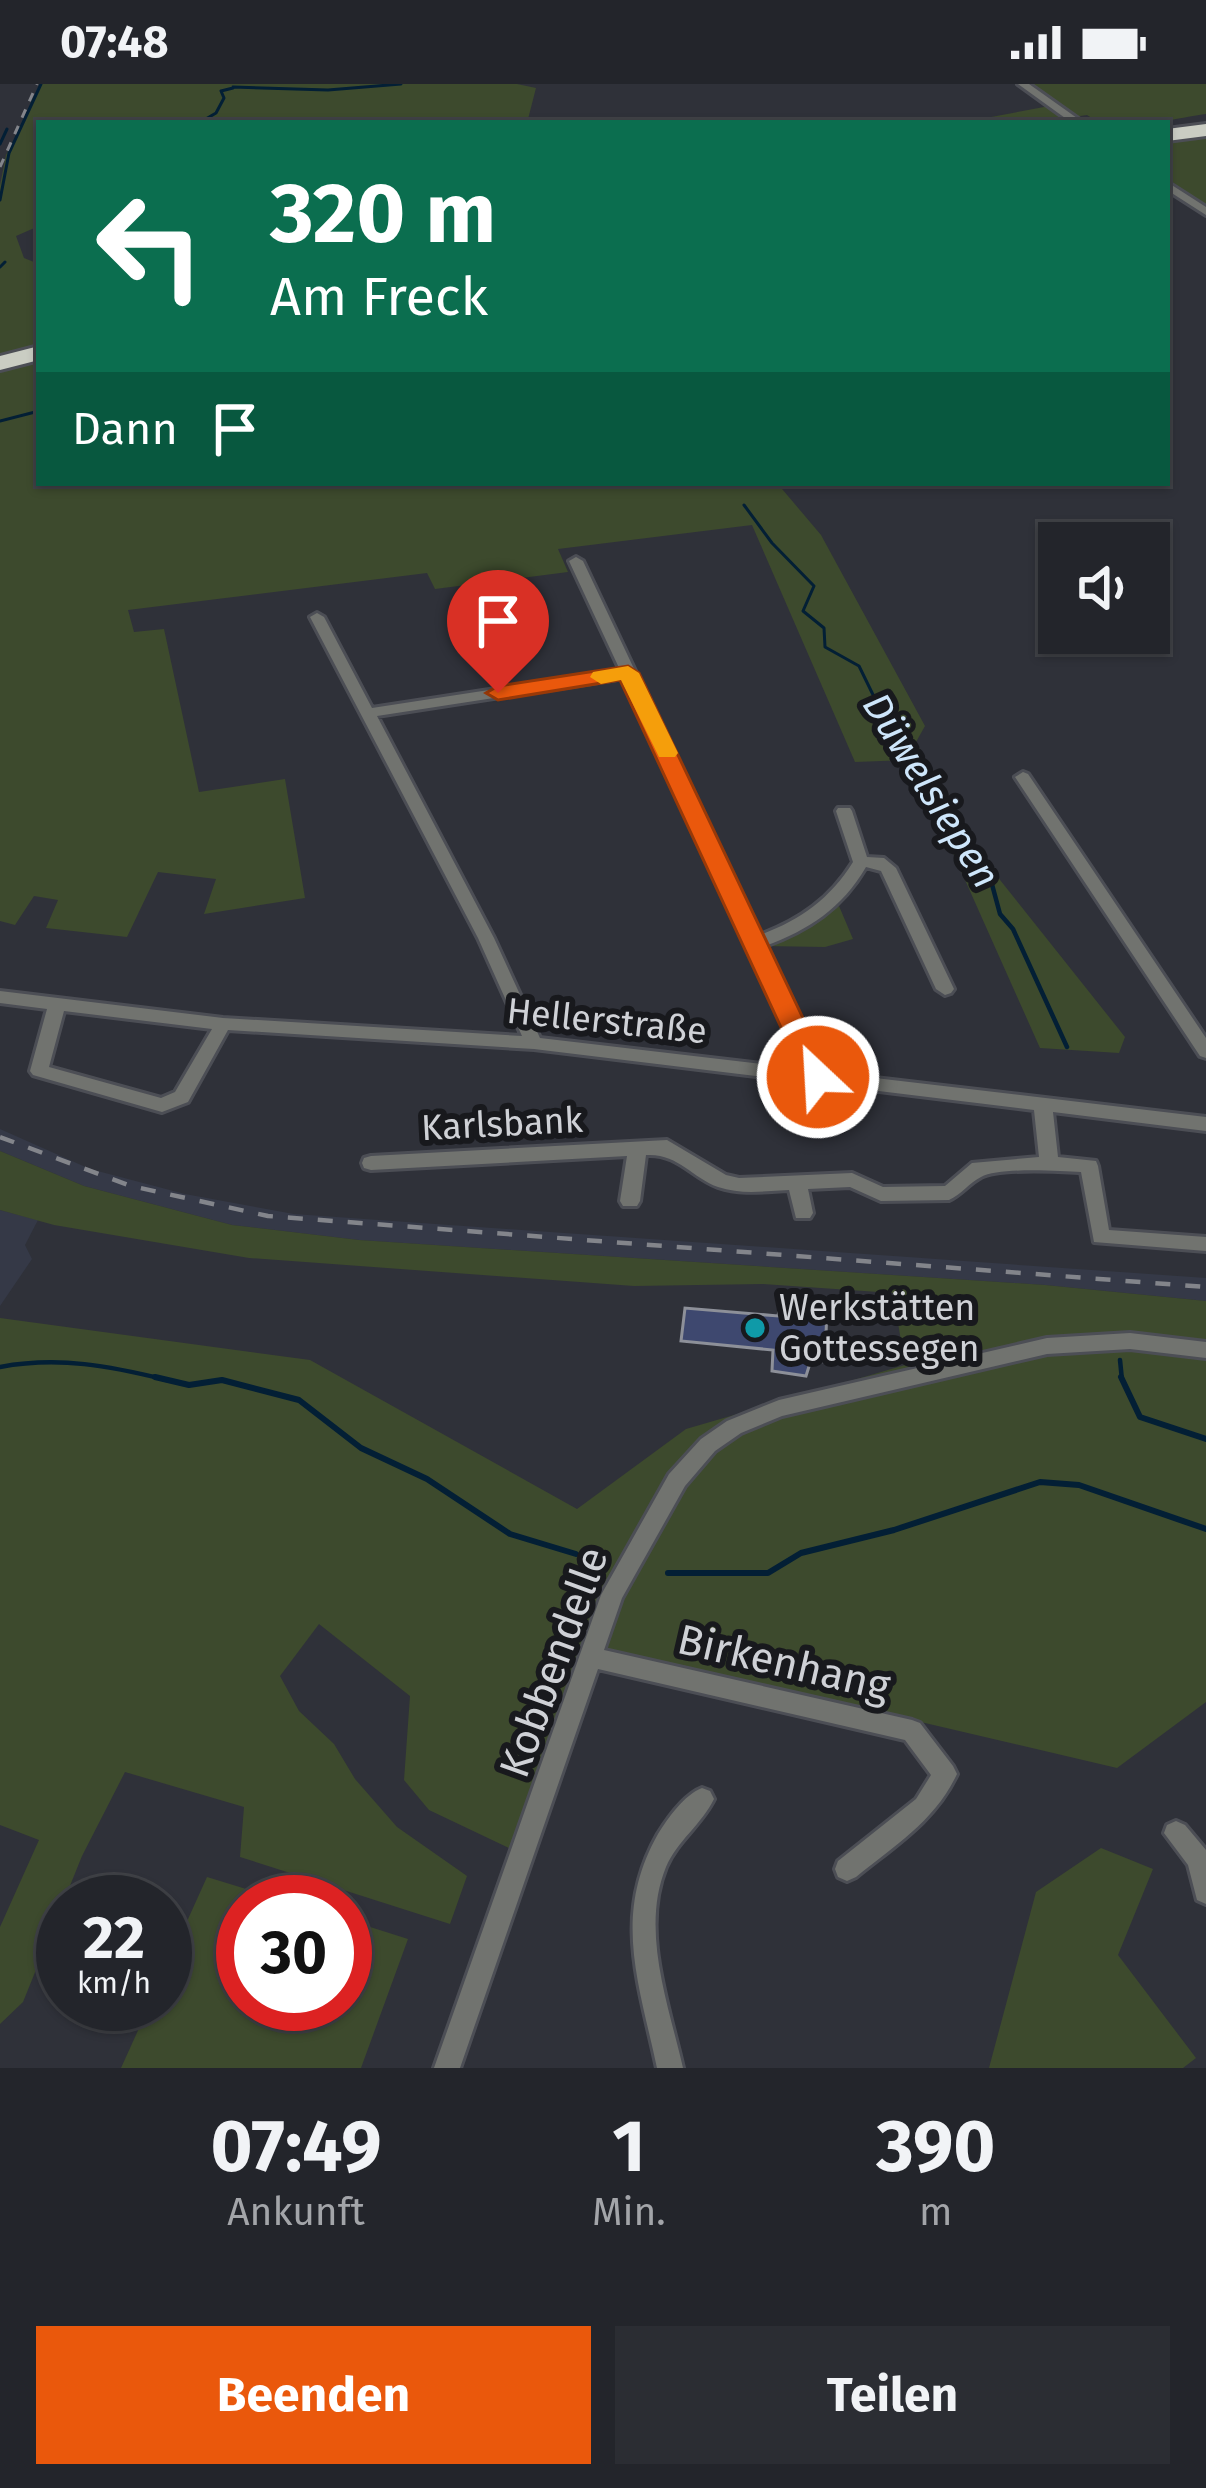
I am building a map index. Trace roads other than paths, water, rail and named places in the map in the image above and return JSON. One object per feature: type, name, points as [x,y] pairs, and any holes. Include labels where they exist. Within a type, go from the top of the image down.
[{"type":"highway","points":[[1170,130],[1206,125]]},
{"type":"highway","points":[[0,352],[36,343]]},
{"type":"highway","points":[[0,362],[36,354]]},
{"type":"street","points":[[1023,84],[1075,120]]},
{"type":"street","points":[[1170,187],[1206,212]]},
{"type":"street","points":[[576,561],[818,1077]]},
{"type":"street","points":[[317,617],[485,938],[533,1043]]},
{"type":"street","points":[[368,713],[628,673]]},
{"type":"street","points":[[1023,777],[1206,1052]]},
{"type":"street","points":[[755,943],[826,912],[844,893],[861,862],[844,811]]},
{"type":"street","points":[[861,862],[878,862],[888,868],[945,989]]},
{"type":"street","points":[[914,975],[937,971]]},
{"type":"street","name":"Hellerstraße","points":[[0,997],[224,1024],[533,1043],[1206,1124]]},
{"type":"street","points":[[56,1007],[38,1070],[162,1105],[182,1097],[224,1024]]},
{"type":"street","points":[[1043,1104],[1049,1162],[1089,1166],[1101,1237],[1206,1244]]},
{"type":"street","name":"Karlsbank","points":[[371,1163],[667,1147],[722,1181],[739,1185],[852,1180],[881,1194],[949,1193],[979,1168],[1049,1162]]},
{"type":"street","points":[[630,1201],[638,1148]]},
{"type":"street","points":[[797,1183],[803,1213]]},
{"type":"street","name":"Kobbendelle","points":[[447,2068],[612,1595],[677,1480],[708,1445],[754,1416],[1047,1346],[1130,1341],[1206,1350]]},
{"type":"street","name":"Birkenhang","points":[[593,1658],[912,1732],[945,1774],[924,1807],[847,1869]]},
{"type":"street","points":[[670,2068],[640,1927],[645,1891],[659,1852],[676,1825],[702,1799]]},
{"type":"street","points":[[1176,1833],[1199,1860],[1206,1892]]},
{"type":"waterway","points":[[0,200],[9,153],[41,84]]},
{"type":"waterway","points":[[233,87],[328,90],[401,84]]},
{"type":"waterway","points":[[204,120],[216,113],[224,98],[221,91],[233,88]]},
{"type":"waterway","points":[[0,144],[7,129]]},
{"type":"waterway","points":[[0,267],[5,262]]},
{"type":"waterway","points":[[0,421],[36,412]]},
{"type":"waterway","name":"Düwelsiepen","points":[[744,505],[772,543],[814,586],[803,611],[824,628],[825,647],[859,666],[878,705],[875,713],[964,840]]},
{"type":"waterway","name":"Düwelsiepen","points":[[962,837],[990,877],[1000,914],[1013,929],[1067,1047]]},
{"type":"waterway","name":"Düwelsiepen","points":[[1120,1360],[1122,1379]]},
{"type":"waterway","points":[[0,1367],[84,1364],[167,1380]]},
{"type":"waterway","points":[[155,1377],[189,1385],[222,1380],[299,1400],[361,1448],[427,1479],[510,1534],[576,1554]]},
{"type":"waterway","name":"Düwelsiepen","points":[[1122,1379],[1140,1417],[1206,1439]]},
{"type":"waterway","points":[[668,1573],[768,1573],[801,1553],[894,1530],[1040,1482],[1079,1485],[1206,1529]]},
{"type":"railway","points":[[0,167],[37,84]]},
{"type":"railway","points":[[0,1137],[131,1186],[268,1216],[1206,1287]]},
{"type":"place","name":"Werkstätten Gottessegen","points":[[755,1328]]}]
